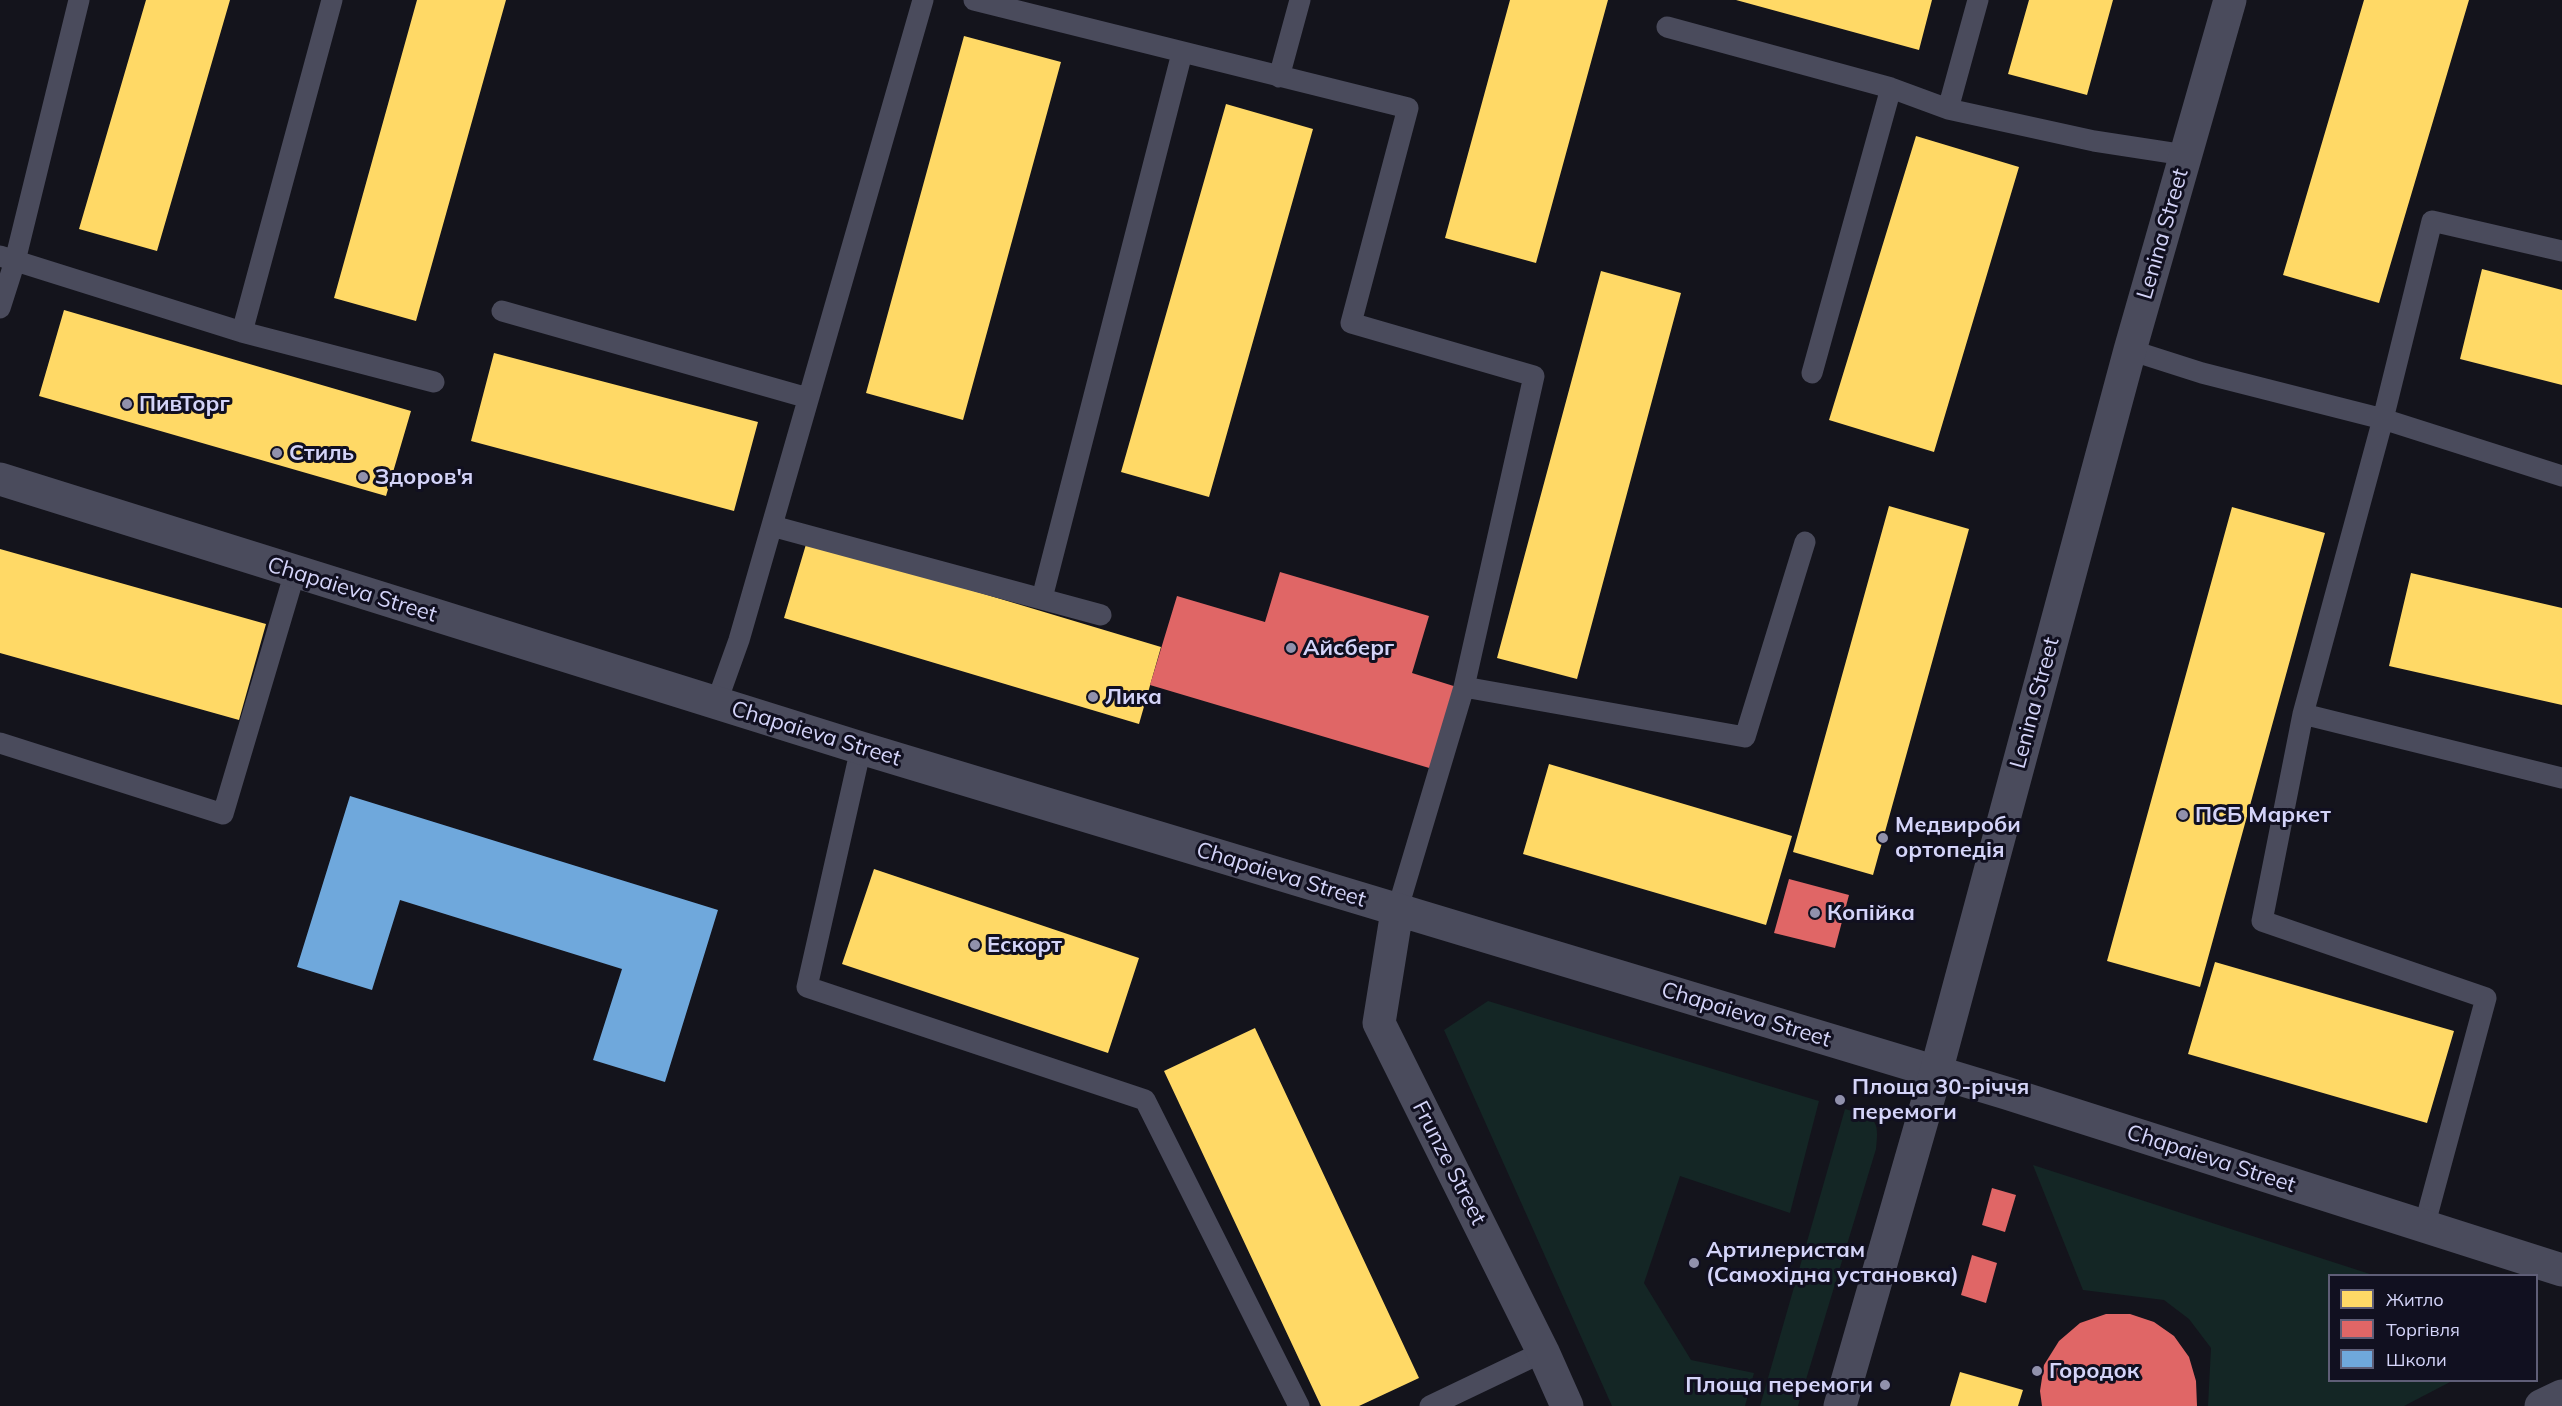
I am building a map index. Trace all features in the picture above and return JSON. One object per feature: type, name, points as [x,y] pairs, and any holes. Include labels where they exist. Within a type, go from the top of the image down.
[{"type":"street","name":"Lenina Street","points":[[1840,1406],[1936,1072],[2130,350],[2230,0]]},
{"type":"street","name":"Chapaieva Street","points":[[0,479],[716,704],[1936,1072],[2562,1270]]},
{"type":"street","name":"Frunze Street","points":[[1397,911],[1379,1023],[1543,1352],[1567,1406]]},
{"type":"street","points":[[2541,1406],[2562,1396]]},
{"type":"lane","points":[[0,308],[8,258],[79,0]]},
{"type":"lane","points":[[242,332],[332,0]]},
{"type":"lane","points":[[716,704],[739,640],[923,0]]},
{"type":"lane","points":[[974,0],[1408,108],[1351,322],[1534,376],[1464,687],[1397,911]]},
{"type":"lane","points":[[1279,77],[1300,0]]},
{"type":"lane","points":[[1948,109],[1978,0]]},
{"type":"lane","points":[[1667,27],[1890,88],[1948,109],[2094,141],[2185,156]]},
{"type":"lane","points":[[1042,598],[1182,53]]},
{"type":"lane","points":[[1812,373],[1890,88]]},
{"type":"lane","points":[[2424,1227],[2486,998],[2262,921],[2303,714],[2383,419],[2432,221],[2562,251]]},
{"type":"lane","points":[[8,258],[242,332],[434,382]]},
{"type":"lane","points":[[502,311],[808,398]]},
{"type":"lane","points":[[2130,350],[2202,373],[2383,419],[2562,476]]},
{"type":"lane","points":[[772,526],[1101,615]]},
{"type":"lane","points":[[1464,687],[1745,737],[1805,542]]},
{"type":"lane","points":[[0,743],[223,814],[295,572]]},
{"type":"lane","points":[[2303,714],[2562,778]]},
{"type":"lane","points":[[861,748],[807,987],[1145,1100],[1299,1406]]},
{"type":"lane","points":[[1430,1406],[1543,1352]]},
{"type":"shaded area","points":[[1488,1001],[1819,1101],[1790,1213],[1680,1176],[1644,1283],[1691,1360],[1754,1373],[1745,1406],[1612,1406],[1444,1030]]},
{"type":"shaded area","points":[[1845,1109],[1873,1120],[1877,1131],[1876,1149],[1798,1406],[1760,1406]]},
{"type":"shaded area","points":[[2033,1165],[2370,1274],[2328,1274],[2328,1382],[2450,1382],[2404,1406],[2208,1406],[2211,1348],[2189,1319],[2164,1300],[2083,1290]]},
{"type":"building: Житло","points":[[146,0],[230,0],[157,251],[79,229]]},
{"type":"building: Житло","points":[[417,0],[506,0],[416,321],[334,298]]},
{"type":"building: Житло","points":[[1510,0],[1608,0],[1536,263],[1445,238]]},
{"type":"building: Житло","points":[[1736,0],[1932,0],[1919,50]]},
{"type":"building: Житло","points":[[2029,0],[2113,0],[2087,95],[2008,74]]},
{"type":"building: Житло","points":[[2364,0],[2469,0],[2379,303],[2283,275]]},
{"type":"building: Житло","points":[[964,36],[1061,62],[963,420],[866,393]]},
{"type":"building: Житло","points":[[1226,104],[1313,129],[1209,497],[1121,472]]},
{"type":"building: Житло","points":[[1916,136],[2019,167],[1934,452],[1829,420]]},
{"type":"building: Житло","points":[[2482,269],[2562,290],[2562,385],[2460,359]]},
{"type":"building: Житло","points":[[1601,271],[1681,293],[1577,679],[1497,658]]},
{"type":"building: Житло","points":[[64,310],[411,411],[386,496],[39,396]]},
{"type":"building: Житло","points":[[494,353],[758,422],[734,511],[471,441]]},
{"type":"building: Житло","points":[[1889,506],[1969,529],[1873,875],[1793,852]]},
{"type":"building: Житло","points":[[2232,507],[2325,533],[2200,987],[2107,961]]},
{"type":"building: Житло","points":[[807,541],[1161,647],[1139,724],[784,618]]},
{"type":"building: Житло","points":[[0,549],[266,624],[239,720],[0,653]]},
{"type":"building: Житло","points":[[2411,573],[2562,608],[2562,705],[2389,666]]},
{"type":"building: Житло","points":[[1549,764],[1792,836],[1766,925],[1523,854]]},
{"type":"building: Житло","points":[[874,869],[1139,958],[1108,1053],[842,964]]},
{"type":"building: Житло","points":[[2215,962],[2454,1031],[2427,1123],[2188,1054]]},
{"type":"building: Житло","points":[[1255,1028],[1419,1378],[1359,1406],[1321,1406],[1164,1071]]},
{"type":"building: Житло","points":[[1960,1372],[2023,1390],[2018,1406],[1950,1406]]},
{"type":"building: Торгівля","name":"Айсберг","points":[[1280,572],[1429,616],[1412,673],[1460,688],[1436,770],[1150,685],[1177,596],[1265,622]]},
{"type":"building: Торгівля","points":[[1789,879],[1849,895],[1835,948],[1774,933]]},
{"type":"building: Торгівля","points":[[1992,1188],[2016,1195],[2005,1232],[1982,1225]]},
{"type":"building: Торгівля","points":[[1972,1255],[1997,1263],[1986,1303],[1961,1295]]},
{"type":"building: Торгівля","points":[[2106,1314],[2130,1314],[2154,1322],[2174,1336],[2189,1357],[2196,1381],[2197,1406],[2042,1406],[2040,1391],[2044,1365],[2059,1341],[2080,1323]]},
{"type":"building: Школи","points":[[350,796],[718,910],[665,1082],[593,1060],[622,969],[400,900],[372,990],[297,967]]},
{"type":"place","name":"ПивТорг","points":[[127,404]]},
{"type":"place","name":"Стиль","points":[[277,453]]},
{"type":"place","name":"Здоров'я","points":[[363,477]]},
{"type":"place","name":"Айсберг","points":[[1291,648]]},
{"type":"place","name":"Лика","points":[[1093,697]]},
{"type":"place","name":"ПСБ Маркет","points":[[2183,815]]},
{"type":"place","name":"Медвироби ортопедія","points":[[1883,838]]},
{"type":"place","name":"Копійка","points":[[1815,913]]},
{"type":"place","name":"Ескорт","points":[[975,945]]},
{"type":"place","name":"Площа 30-річчя перемоги","points":[[1840,1100]]},
{"type":"place","name":"Артилеристам (Самохідна установка)","points":[[1694,1263]]},
{"type":"place","name":"Городок","points":[[2037,1371]]},
{"type":"place","name":"Площа перемоги","points":[[1885,1385]]}]
